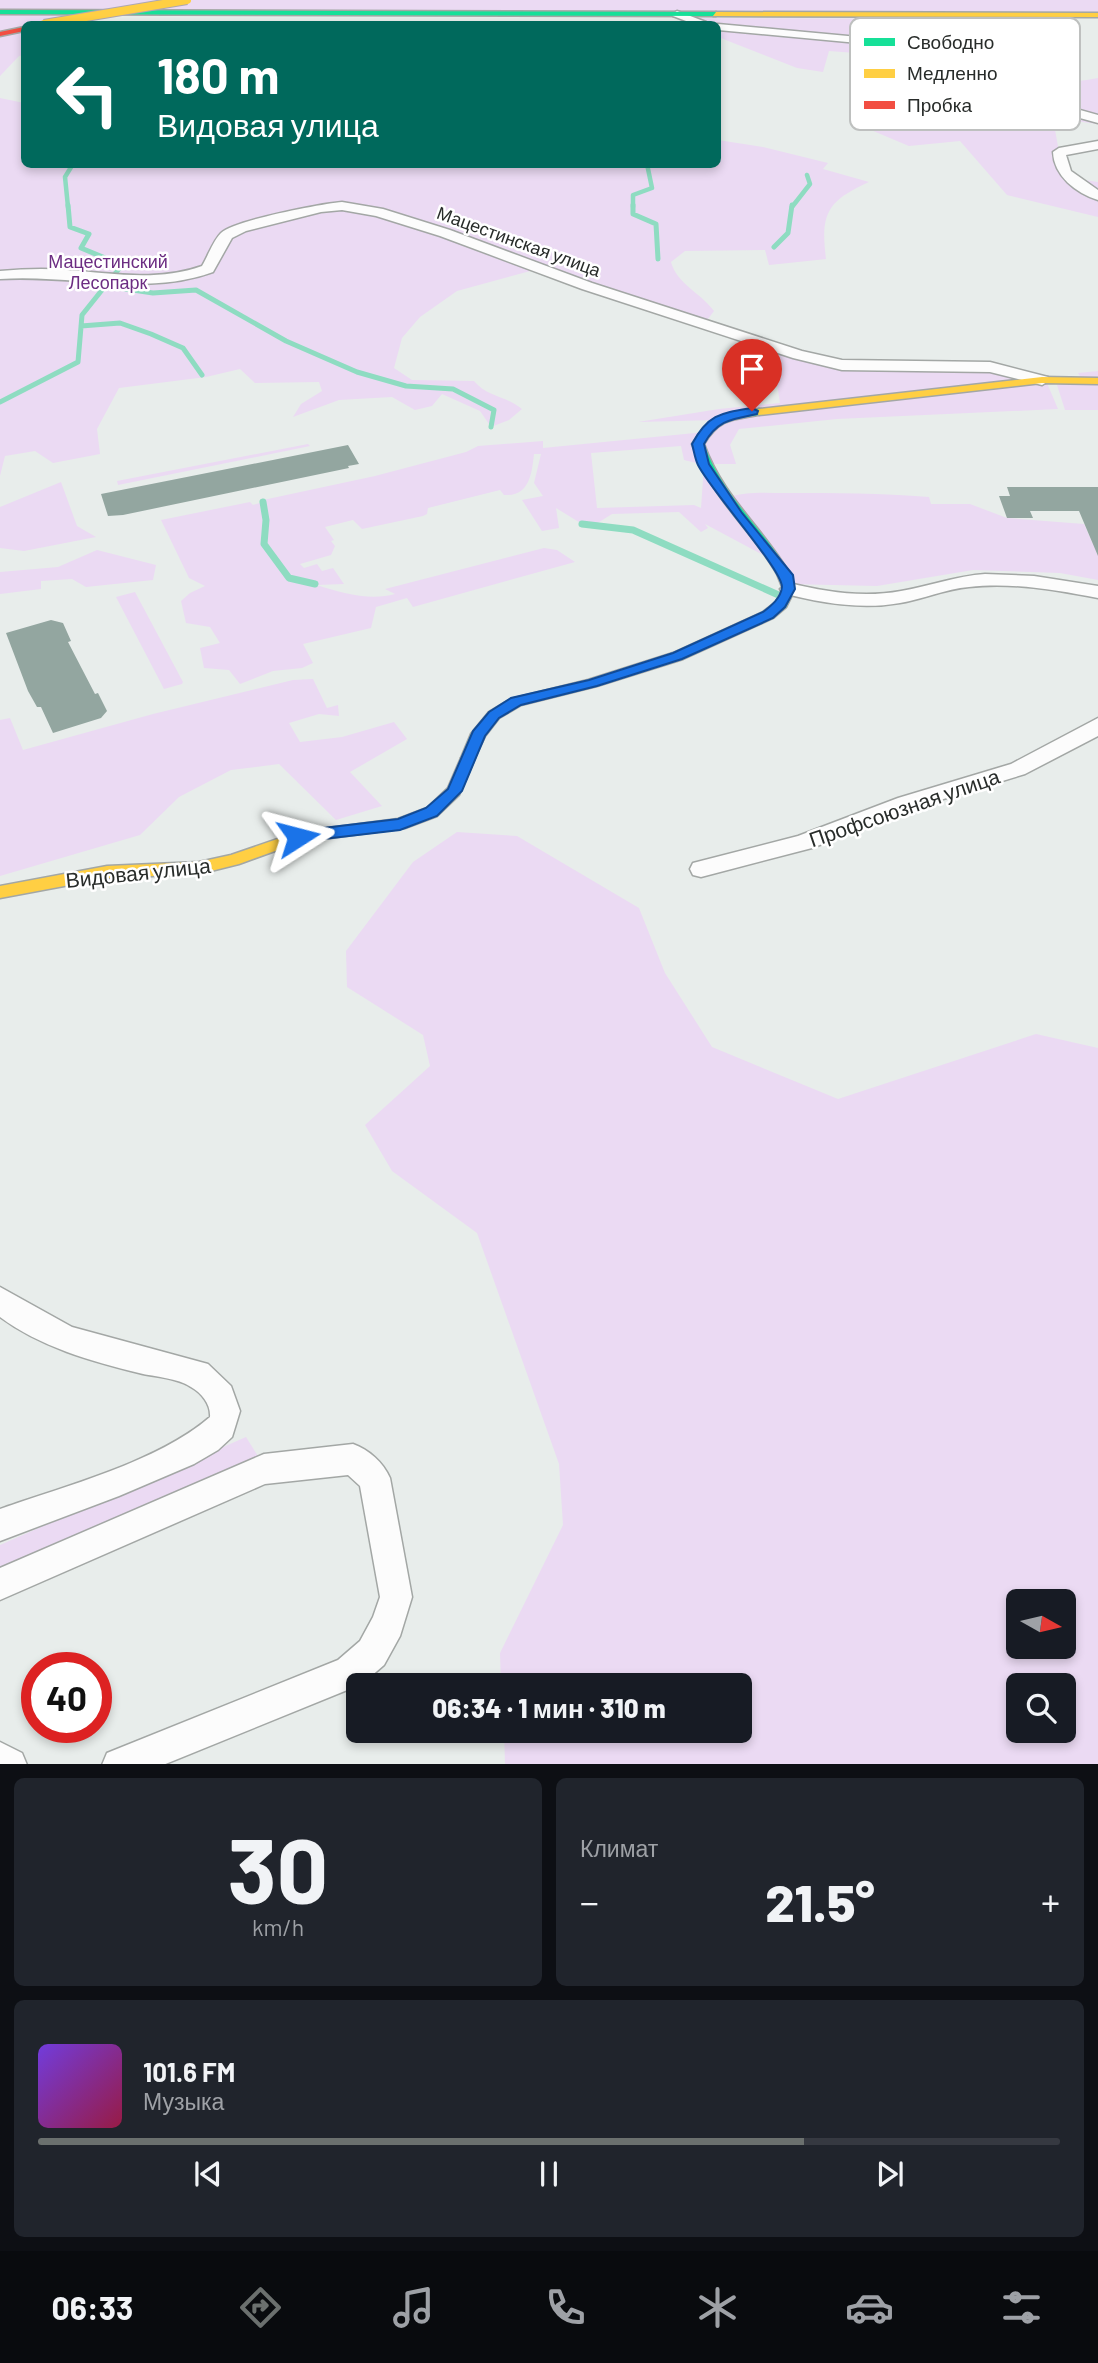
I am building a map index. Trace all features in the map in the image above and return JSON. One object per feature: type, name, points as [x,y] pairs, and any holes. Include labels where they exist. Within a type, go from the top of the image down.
[{"type":"main road","points":[[62,21],[187,0]]},
{"type":"main road","points":[[0,12],[1098,15]]},
{"type":"main road","points":[[0,34],[21,30]]},
{"type":"main road","name":"Мацестинская улица","points":[[789,589],[786,575],[738,515],[704,464],[698,444],[706,429],[723,416],[1042,380],[1098,381]]},
{"type":"main road","name":"Видовая улица","points":[[0,892],[107,872],[199,868],[234,860],[298,837],[400,824],[432,812],[454,791],[478,734],[494,715],[516,702],[592,683],[677,656],[768,615],[781,604],[789,589]]},
{"type":"street","points":[[677,14],[694,21]]},
{"type":"street","points":[[721,27],[850,39]]},
{"type":"street","points":[[1080,114],[1098,119]]},
{"type":"street","points":[[1098,145],[1059,152],[1059,163],[1070,178],[1098,196]]},
{"type":"street","name":"Мацестинская улица","points":[[0,275],[48,272],[164,281],[197,274],[212,264],[217,250],[228,235],[241,228],[321,208],[342,206],[378,212],[445,233],[600,290],[798,355],[842,365],[990,367],[1042,380]]},
{"type":"street","points":[[789,589],[812,595],[880,600],[968,581],[1008,579],[1046,582],[1098,592]]},
{"type":"street","name":"Профсоюзная улица","points":[[701,869],[804,842],[906,803],[1018,769],[1098,725]]},
{"type":"street","points":[[0,1300],[22,1317],[59,1336],[198,1374],[211,1384],[223,1399],[225,1412],[222,1426],[203,1443],[172,1459],[0,1525]]},
{"type":"street","points":[[0,1584],[264,1469],[353,1459],[374,1478],[396,1597],[388,1624],[372,1653],[351,1672],[121,1764]]},
{"type":"green space","points":[[0,0],[1098,0],[1098,15],[82,12],[74,21],[21,21],[21,56],[0,76]]},
{"type":"green space","points":[[692,18],[850,19],[850,53],[829,51],[823,72],[797,68],[721,38],[721,21],[698,21]]},
{"type":"green space","points":[[1098,78],[1098,115],[1080,110],[1080,81]]},
{"type":"green space","name":"Мацестинский Лесопарк","points":[[0,98],[21,102],[21,168],[721,168],[721,140],[763,147],[828,163],[823,169],[869,182],[844,195],[830,210],[824,230],[826,259],[769,265],[765,250],[685,251],[671,262],[678,276],[714,311],[708,319],[708,331],[534,270],[457,291],[420,317],[402,338],[394,368],[412,380],[474,381],[485,390],[522,409],[509,420],[491,427],[480,411],[442,394],[432,406],[415,410],[392,397],[339,400],[293,417],[301,404],[322,391],[319,382],[255,383],[240,369],[206,377],[119,388],[97,429],[100,454],[53,463],[35,451],[5,456],[0,476]]},
{"type":"green space","points":[[1080,114],[1098,120],[1098,124],[1080,122]]},
{"type":"green space","points":[[871,130],[1055,130],[1059,152],[1070,178],[1098,182],[1098,217],[1007,195],[960,141],[909,146]]},
{"type":"green space","points":[[772,352],[849,370],[971,365],[1047,383],[1058,409],[837,419],[739,429],[730,445],[736,464],[705,464],[726,498],[763,493],[929,497],[931,504],[970,504],[1007,518],[1084,524],[1093,544],[1098,544],[1098,580],[1060,573],[973,570],[877,586],[788,584],[778,563],[705,524],[708,528],[701,532],[679,512],[612,514],[596,524],[582,524],[556,508],[559,528],[542,531],[522,500],[543,496],[534,483],[541,454],[534,454],[528,482],[513,495],[504,495],[500,490],[428,508],[427,514],[423,516],[362,529],[353,520],[325,527],[334,540],[331,541],[335,546],[331,555],[300,564],[304,568],[317,564],[322,571],[333,568],[344,584],[317,585],[376,597],[395,594],[385,589],[544,548],[557,550],[575,562],[413,607],[407,598],[376,607],[371,628],[303,644],[313,663],[302,668],[273,671],[240,684],[229,670],[204,668],[200,648],[220,643],[210,627],[186,623],[181,601],[205,586],[189,578],[161,520],[250,502],[253,505],[263,500],[375,476],[466,452],[478,446],[543,441],[543,448],[705,432],[717,420],[638,422],[719,409],[780,403]],"holes":[[[681,446],[684,460],[704,465],[701,508],[694,505],[597,508],[591,453]]]},
{"type":"green space","points":[[1098,371],[1098,410],[1065,410],[1057,385],[1083,381],[1078,373]]},
{"type":"green space","points":[[308,444],[310,446],[118,485],[117,481]]},
{"type":"green space","points":[[61,482],[77,526],[96,537],[24,551],[0,548],[0,507]]},
{"type":"green space","points":[[97,550],[156,565],[153,580],[86,587],[72,579],[41,581],[41,589],[0,594],[0,572],[58,567]]},
{"type":"green space","points":[[135,592],[182,684],[164,689],[116,597]]},
{"type":"green space","points":[[313,679],[327,708],[338,705],[339,716],[319,714],[289,723],[300,742],[342,737],[394,722],[407,739],[350,772],[382,806],[336,820],[279,764],[231,770],[179,797],[140,835],[0,876],[0,720],[10,718],[23,750],[153,714],[293,680]]},
{"type":"green space","points":[[457,832],[517,836],[639,908],[665,973],[712,1047],[838,1099],[1036,1034],[1098,1048],[1098,1764],[505,1764],[504,1743],[752,1743],[752,1673],[501,1673],[500,1653],[563,1525],[559,1464],[477,1233],[392,1171],[365,1125],[430,1066],[423,1035],[347,987],[346,951],[413,862]]},
{"type":"green space","points":[[246,1437],[261,1461],[0,1569],[0,1545]]},
{"type":"building","points":[[348,445],[359,464],[348,466],[349,468],[123,515],[108,516],[101,494]]},
{"type":"building","points":[[1007,487],[1098,487],[1098,556],[1079,511],[1030,511],[1033,518],[1007,518],[999,496],[1010,496]]},
{"type":"building","points":[[51,620],[63,623],[71,641],[68,642],[107,711],[101,718],[53,733],[41,707],[37,707],[28,691],[6,633]]},
{"type":"waterway","points":[[68,207],[65,177],[71,168]]},
{"type":"waterway","points":[[648,168],[652,188],[633,195],[633,214],[656,224],[658,259]]},
{"type":"waterway","points":[[792,207],[810,184],[807,175]]},
{"type":"waterway","points":[[68,205],[70,227],[89,234],[81,248],[122,265],[82,315],[81,326]]},
{"type":"waterway","points":[[774,247],[788,233],[792,205]]},
{"type":"waterway","points":[[106,286],[153,293],[196,290],[286,341],[357,372],[406,386],[453,389],[494,410],[491,427]]},
{"type":"waterway","points":[[81,326],[120,323],[151,334],[183,348],[202,375]]},
{"type":"waterway","points":[[0,402],[78,362],[81,326]]},
{"type":"waterway","points":[[263,502],[266,520],[264,544],[289,578],[315,584]]},
{"type":"waterway","points":[[582,524],[633,530],[783,597]]},
{"type":"traffic: fast","points":[[0,12],[716,14]]},
{"type":"traffic: fast","points":[[468,758],[478,734],[494,715],[516,702],[592,683],[678,656],[768,615],[781,604],[789,589],[783,574],[722,492],[708,469],[698,444],[710,427],[723,418],[759,412]]},
{"type":"traffic: slow","points":[[62,21],[187,0]]},
{"type":"traffic: slow","points":[[716,14],[1098,15]]},
{"type":"traffic: slow","points":[[759,412],[1042,380],[1098,381]]},
{"type":"traffic: slow","points":[[0,892],[107,872],[199,868],[234,860],[298,837],[400,824],[432,812],[454,791],[468,758]]},
{"type":"traffic: jam","points":[[0,34],[21,30]]},
{"type":"route","points":[[298,837],[400,824],[432,812],[454,791],[478,734],[494,715],[516,702],[592,683],[677,656],[768,615],[781,604],[789,589],[786,575],[738,515],[704,464],[698,444],[706,429],[723,416],[752,411]]}]
